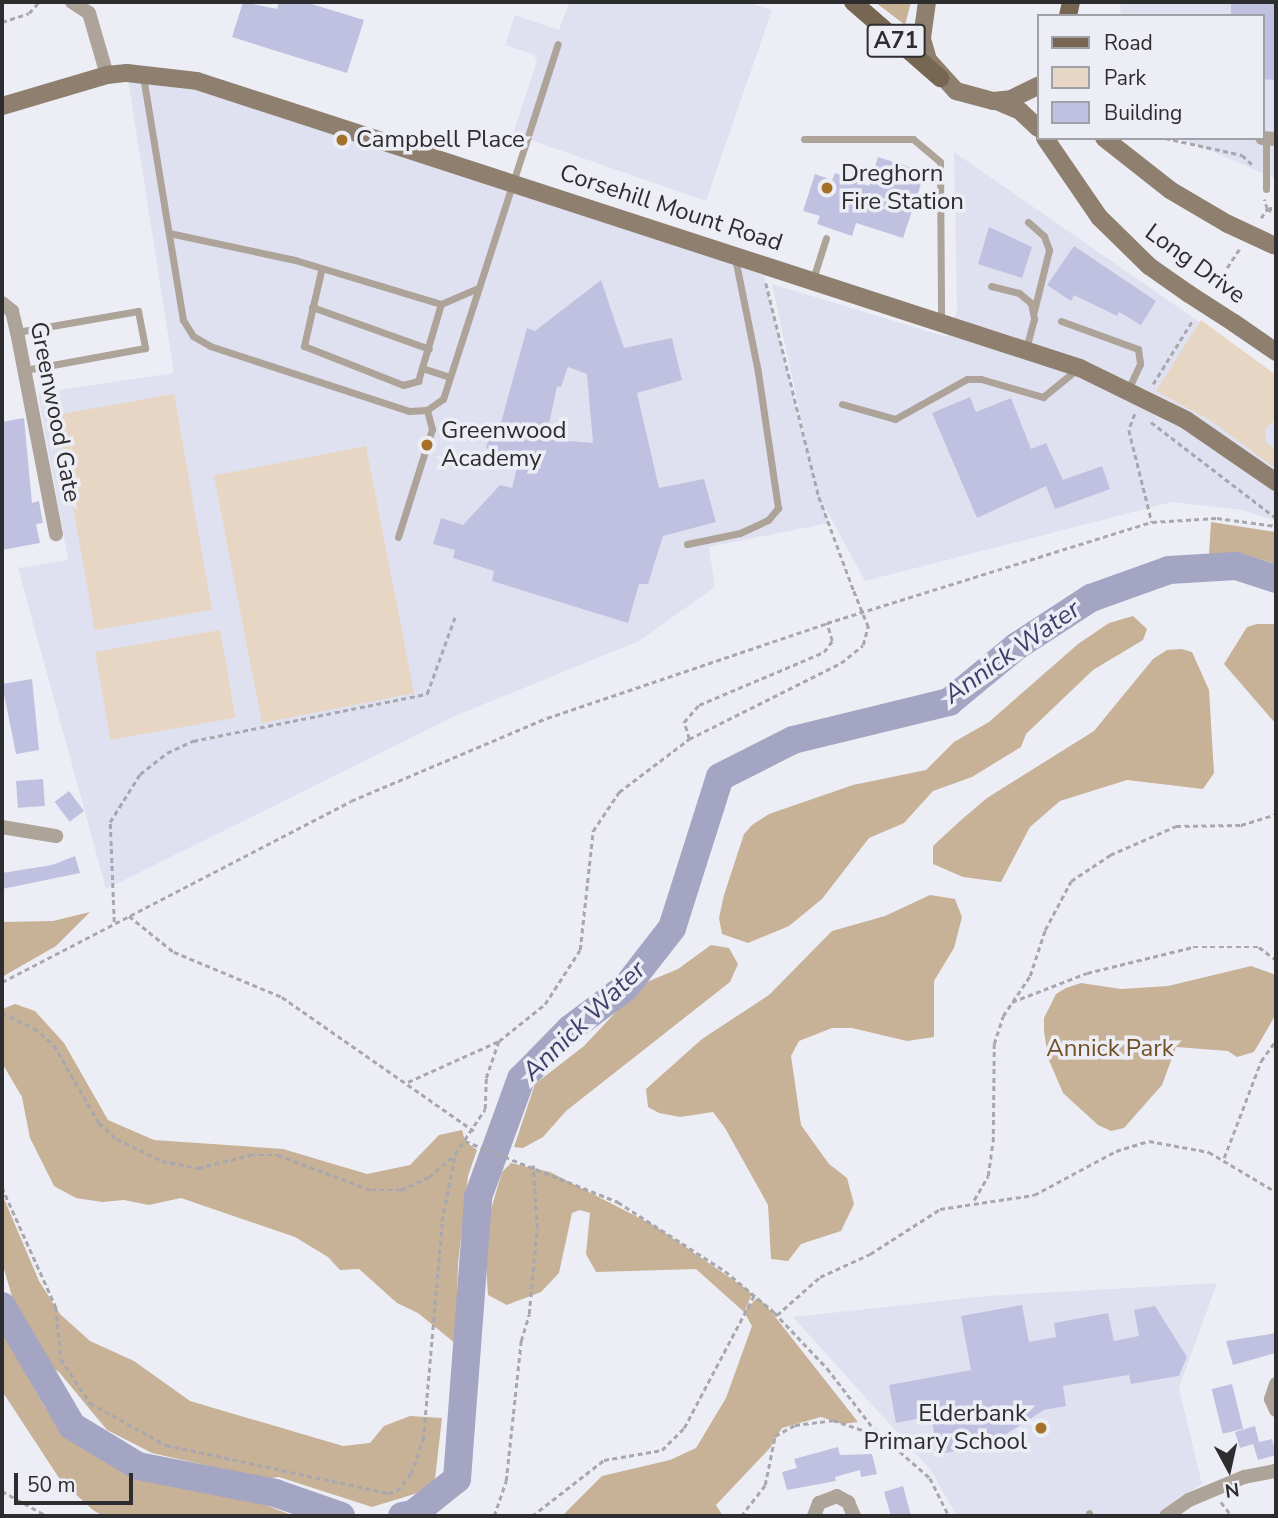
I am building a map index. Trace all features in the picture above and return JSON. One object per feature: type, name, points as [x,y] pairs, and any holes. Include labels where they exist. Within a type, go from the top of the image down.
[{"type":"main road","name":"A71","points":[[853,2],[940,78]]},
{"type":"main road","points":[[927,2],[922,39],[940,78],[974,99],[993,101],[1011,99],[1036,87]]},
{"type":"main road","name":"Corsehill Mount Road","points":[[107,75],[143,75],[197,81],[1080,368],[1186,419],[1276,482]]},
{"type":"main road","points":[[2,106],[107,75]]},
{"type":"main road","points":[[993,101],[1020,111],[1036,126]]},
{"type":"main road","name":"Long Drive","points":[[1046,140],[1099,217],[1149,266],[1276,352]]},
{"type":"main road","name":"Long Drive","points":[[1107,140],[1170,190],[1228,224],[1274,245]]},
{"type":"street","points":[[72,2],[89,13],[107,75]]},
{"type":"street","name":"Greenwood Gate","points":[[2,303],[12,311],[17,332],[56,534]]},
{"type":"street","points":[[2,827],[56,836]]},
{"type":"street","points":[[1276,1384],[1271,1399],[1276,1410]]},
{"type":"street","points":[[1166,1516],[1189,1500],[1244,1476],[1276,1471]]},
{"type":"street","points":[[814,1516],[819,1503],[830,1496],[848,1502],[854,1516]]},
{"type":"lane","points":[[143,75],[183,320],[193,336],[210,346],[409,411],[427,411],[443,399],[558,44]]},
{"type":"lane","points":[[1264,191],[1268,138]]},
{"type":"lane","points":[[804,139],[914,139],[940,162],[941,322]]},
{"type":"lane","points":[[1026,350],[1049,250],[1044,236],[1028,222]]},
{"type":"lane","points":[[169,233],[295,260],[321,271],[441,303],[478,288]]},
{"type":"lane","points":[[813,280],[826,238]]},
{"type":"lane","points":[[687,544],[740,533],[768,520],[778,508],[758,372],[734,254]]},
{"type":"lane","points":[[321,271],[303,340],[309,351],[403,385],[414,384],[422,368],[441,303]]},
{"type":"lane","points":[[991,286],[1026,298],[1034,311]]},
{"type":"lane","points":[[312,307],[429,349]]},
{"type":"lane","points":[[17,332],[138,311],[145,348],[25,370]]},
{"type":"lane","points":[[1061,321],[1138,349],[1140,364],[1128,391]]},
{"type":"lane","points":[[422,368],[449,377]]},
{"type":"lane","points":[[842,404],[895,419],[967,379],[981,379],[1043,397],[1080,368]]},
{"type":"lane","points":[[398,537],[432,429],[427,411]]},
{"type":"path","points":[[2,22],[29,13],[39,2]]},
{"type":"path","points":[[1174,140],[1242,155],[1256,169]]},
{"type":"path","points":[[1261,218],[1267,209],[1264,191]]},
{"type":"path","points":[[1267,209],[1276,207]]},
{"type":"path","points":[[1267,209],[1276,213]]},
{"type":"path","points":[[1209,295],[1240,248]]},
{"type":"path","points":[[408,1082],[499,1041],[545,1004],[580,950],[593,831],[619,792],[689,740],[841,663],[863,645],[868,626],[819,497],[761,263]]},
{"type":"path","points":[[1148,420],[1276,518]]},
{"type":"path","points":[[2,982],[351,801],[547,718],[827,623],[1152,522],[1217,518],[1276,526]]},
{"type":"path","points":[[114,923],[110,822],[140,774],[167,753],[193,741],[426,694],[456,614]]},
{"type":"path","points":[[689,740],[684,722],[699,705],[824,652],[832,641],[827,623]]},
{"type":"path","points":[[974,1200],[988,1175],[993,1142],[994,1044],[1012,1002],[1030,976],[1045,930],[1071,881],[1110,855],[1176,826],[1241,825],[1276,814]]},
{"type":"path","points":[[129,915],[174,952],[282,997],[408,1082],[474,1131]]},
{"type":"path","points":[[1012,1002],[1077,976],[1193,947],[1259,947],[1276,960]]},
{"type":"path","points":[[2,1013],[34,1028],[54,1045],[99,1123],[117,1139],[162,1161],[198,1168],[250,1156],[278,1155],[371,1190],[401,1190],[429,1177],[455,1154],[474,1131],[485,1109],[486,1078],[499,1041]]},
{"type":"path","points":[[1224,1159],[1261,1061],[1276,1040]]},
{"type":"path","points":[[465,1141],[533,1165],[618,1202],[754,1295],[777,1315],[883,1437],[930,1478],[949,1516]]},
{"type":"path","points":[[777,1315],[820,1277],[870,1254],[940,1209],[974,1200],[1034,1195],[1116,1151],[1149,1142],[1177,1143],[1224,1159],[1276,1192]]},
{"type":"path","points":[[2,1186],[56,1307],[61,1359],[90,1403],[166,1446],[388,1493],[397,1491],[411,1474],[423,1440],[442,1221],[455,1154]]},
{"type":"path","points":[[494,1516],[506,1481],[521,1341],[529,1314],[537,1228],[533,1165]]},
{"type":"path","points":[[532,1516],[604,1460],[662,1450],[684,1428],[754,1295]]},
{"type":"path","points":[[741,1516],[765,1485],[775,1436],[795,1425],[833,1420],[883,1437]]},
{"type":"path","points":[[2,1491],[47,1516]]},
{"type":"shaded area","points":[[569,2],[746,2],[772,10],[706,201],[513,134],[537,61],[533,54],[505,45],[515,15],[559,30]]},
{"type":"shaded area","points":[[1130,2],[1276,2],[1276,179],[1186,140],[1264,140],[1264,14],[1121,14],[1120,5]]},
{"type":"shaded area","name":"Greenwood Academy","points":[[127,73],[197,81],[761,263],[810,460],[772,284],[947,337],[957,310],[954,152],[1276,375],[1276,521],[1242,510],[1172,502],[865,581],[822,502],[829,523],[709,547],[715,587],[639,641],[455,716],[106,889],[18,568],[68,560],[38,393],[174,373]]},
{"type":"shaded area","name":"Elderbank Primary School","points":[[1217,1283],[1179,1388],[1202,1484],[1155,1516],[957,1516],[930,1469],[793,1317],[986,1296]]},
{"type":"green space","points":[[875,2],[911,2],[905,25]]},
{"type":"green space","points":[[1201,320],[1276,375],[1276,419],[1265,429],[1266,443],[1276,449],[1276,469],[1210,420],[1156,391]]},
{"type":"green space","points":[[174,394],[212,610],[95,630],[57,415]]},
{"type":"green space","points":[[366,446],[414,693],[262,723],[214,476]]},
{"type":"green space","points":[[1211,522],[1276,532],[1276,564],[1243,554],[1209,554]]},
{"type":"green space","points":[[1133,616],[1147,629],[1143,640],[1093,670],[1026,734],[1021,747],[972,777],[933,791],[904,823],[869,838],[822,899],[789,926],[748,943],[722,934],[719,918],[724,895],[744,834],[752,825],[769,814],[853,785],[926,770],[954,742],[989,722],[1078,644],[1109,623]]},
{"type":"green space","points":[[1276,624],[1276,724],[1224,664],[1247,627]]},
{"type":"green space","points":[[220,630],[235,718],[110,740],[95,652]]},
{"type":"green space","points":[[1182,649],[1192,652],[1209,690],[1214,773],[1203,789],[1127,780],[1060,801],[1030,827],[1001,882],[963,877],[933,864],[933,846],[960,821],[987,798],[1094,731],[1153,659],[1167,650]]},
{"type":"green space","points":[[930,895],[955,899],[962,917],[954,948],[934,981],[934,1037],[907,1041],[852,1028],[832,1028],[799,1041],[791,1056],[801,1125],[829,1164],[847,1178],[854,1204],[841,1231],[801,1244],[788,1261],[771,1259],[768,1205],[725,1128],[713,1112],[680,1117],[659,1113],[648,1107],[646,1089],[702,1039],[769,995],[832,931],[885,916]]},
{"type":"green space","points":[[90,912],[56,946],[2,977],[2,922],[53,921]]},
{"type":"green space","points":[[711,945],[729,948],[738,964],[730,982],[566,1111],[543,1137],[523,1148],[514,1147],[535,1084],[584,1046],[642,984],[678,969]]},
{"type":"green space","name":"Annick Park","points":[[1251,966],[1276,975],[1276,1014],[1254,1052],[1237,1057],[1228,1051],[1176,1047],[1162,1085],[1124,1128],[1111,1131],[1098,1125],[1063,1093],[1048,1058],[1044,1031],[1044,1018],[1056,994],[1081,983],[1121,989],[1168,986]]},
{"type":"green space","points":[[15,1004],[35,1011],[64,1043],[108,1120],[154,1140],[283,1149],[367,1174],[410,1165],[439,1135],[462,1130],[465,1141],[477,1150],[468,1176],[458,1264],[456,1344],[418,1313],[397,1303],[359,1269],[340,1270],[328,1257],[295,1237],[181,1198],[149,1205],[124,1200],[102,1202],[76,1198],[54,1186],[30,1138],[22,1097],[2,1063],[2,1009]]},
{"type":"green space","points":[[511,1163],[550,1172],[655,1226],[745,1288],[752,1294],[745,1310],[757,1298],[765,1304],[858,1422],[842,1424],[821,1417],[782,1428],[770,1448],[716,1505],[723,1516],[562,1516],[602,1476],[670,1460],[696,1448],[726,1398],[752,1326],[744,1312],[696,1269],[596,1272],[586,1254],[590,1213],[580,1210],[572,1213],[559,1273],[541,1292],[507,1305],[488,1295],[484,1233],[502,1172]]},
{"type":"green space","points":[[2,1194],[39,1281],[60,1314],[90,1341],[134,1361],[190,1401],[343,1446],[370,1443],[384,1426],[410,1416],[442,1418],[435,1479],[424,1491],[372,1507],[279,1477],[266,1479],[152,1453],[107,1430],[59,1372],[39,1359],[13,1300],[2,1262]]},
{"type":"green space","points":[[2,1330],[44,1406],[94,1455],[142,1475],[253,1500],[294,1516],[103,1516],[93,1510],[61,1481],[2,1391]]},
{"type":"building","points":[[243,2],[277,9],[279,2],[305,2],[364,20],[347,73],[232,37]]},
{"type":"building","points":[[1231,2],[1276,2],[1276,80],[1264,79],[1264,14],[1231,14]]},
{"type":"building","points":[[878,157],[925,172],[903,238],[856,223],[852,236],[817,224],[820,216],[803,211],[815,174],[832,180],[835,173],[869,186]]},
{"type":"building","points":[[989,227],[1032,247],[1022,278],[978,264]]},
{"type":"building","points":[[1074,246],[1156,301],[1141,325],[1119,312],[1117,316],[1074,295],[1071,301],[1047,285]]},
{"type":"building","name":"Greenwood Academy","points":[[601,280],[624,348],[672,338],[682,380],[637,393],[659,488],[704,479],[716,522],[663,536],[648,584],[639,584],[628,623],[492,581],[494,571],[453,558],[455,550],[433,544],[441,518],[463,525],[500,485],[512,488],[519,459],[486,448],[493,424],[500,426],[527,328],[535,331]],"holes":[[[568,367],[587,374],[593,443],[546,439],[557,386],[561,387]]]},
{"type":"building","points":[[970,397],[976,412],[1011,398],[1031,449],[1046,443],[1063,480],[1102,466],[1110,489],[1055,509],[1046,486],[977,518],[932,413]]},
{"type":"building","points":[[24,418],[32,503],[39,501],[43,523],[36,524],[40,543],[2,550],[2,422]]},
{"type":"building","points":[[32,679],[39,750],[16,754],[2,684]]},
{"type":"building","points":[[43,779],[45,806],[18,808],[16,781]]},
{"type":"building","points":[[69,791],[84,811],[70,822],[55,802]]},
{"type":"building","points":[[75,856],[80,873],[2,889],[2,873],[52,865]]},
{"type":"building","points":[[1022,1305],[1029,1342],[1056,1337],[1054,1323],[1108,1313],[1114,1341],[1139,1336],[1134,1310],[1155,1306],[1187,1357],[1179,1376],[1131,1384],[1129,1375],[1063,1386],[1066,1406],[1044,1410],[989,1445],[938,1454],[931,1416],[896,1423],[889,1385],[971,1370],[961,1316]]},
{"type":"building","points":[[1276,1333],[1276,1353],[1233,1365],[1226,1341]]},
{"type":"building","points":[[1232,1384],[1243,1429],[1223,1434],[1212,1389]]},
{"type":"building","points":[[1255,1426],[1259,1442],[1272,1439],[1276,1455],[1258,1460],[1253,1444],[1240,1448],[1235,1432]]},
{"type":"building","points":[[838,1447],[840,1455],[872,1454],[877,1474],[861,1477],[860,1470],[835,1477],[836,1481],[787,1490],[782,1472],[797,1468],[794,1459]]},
{"type":"building","points":[[903,1486],[911,1516],[891,1516],[884,1492]]},
{"type":"waterway","name":"Annick Water","points":[[402,1516],[413,1514],[457,1479],[478,1197],[521,1079],[570,1029],[626,987],[672,928],[720,777],[793,740],[949,702],[1017,646],[1091,598],[1169,570],[1236,566],[1276,579]]},
{"type":"waterway","name":"Annick Water","points":[[2,1306],[72,1426],[138,1466],[275,1493],[341,1516]]},
{"type":"place","name":"Campbell Place","points":[[342,140]]},
{"type":"place","name":"Dreghorn Fire Station","points":[[827,188]]},
{"type":"place","name":"Greenwood Academy","points":[[427,445]]},
{"type":"place","name":"Elderbank Primary School","points":[[1041,1428]]}]
